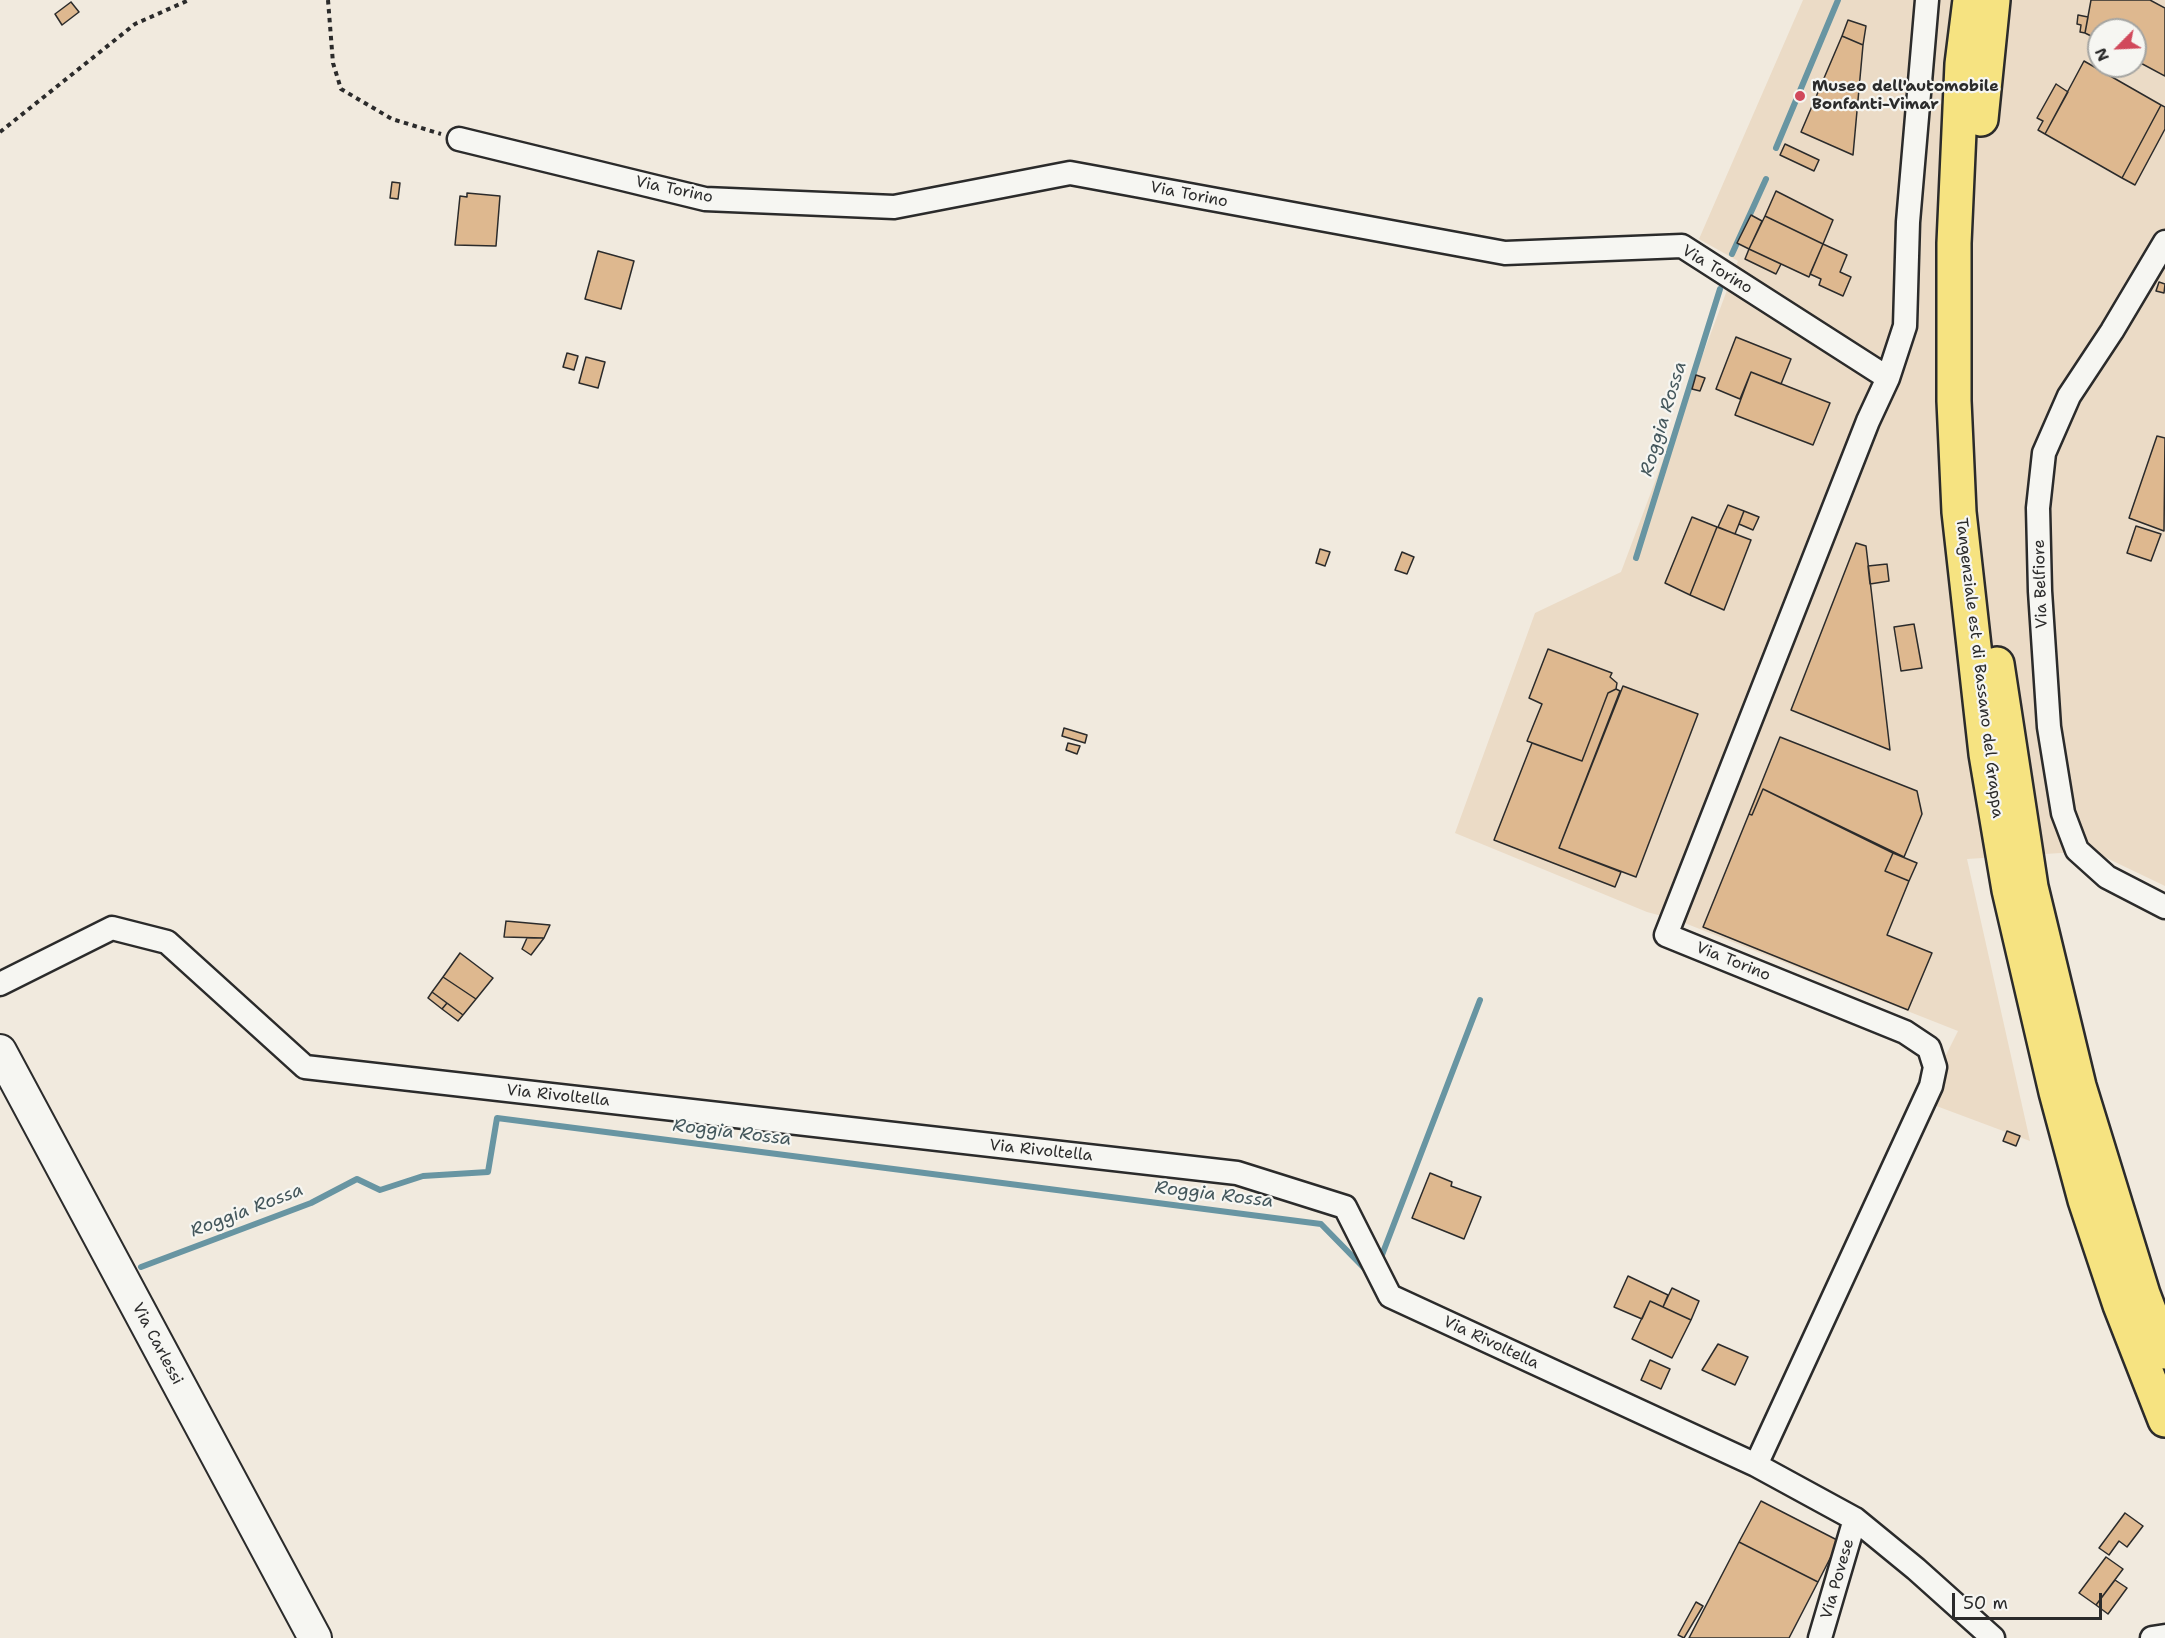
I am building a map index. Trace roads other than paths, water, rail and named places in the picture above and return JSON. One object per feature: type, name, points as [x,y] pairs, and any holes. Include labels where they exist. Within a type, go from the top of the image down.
[{"type":"highway","name":"Tangenziale est di Bassano del Grappa","points":[[1970,0],[1962,64],[1954,243],[1954,401],[1959,512],[1986,754],[2009,890],[2059,1102],[2085,1200],[2117,1294],[2165,1420]]},
{"type":"highway","name":"Tangenziale est di Bassano del Grappa","points":[[1993,0],[1976,164],[1974,393],[1989,616],[2031,887],[2079,1086],[2143,1294],[2165,1352]]},
{"type":"main road","name":"Via Carlessi","points":[[0,1051],[315,1638]]},
{"type":"street","name":"Via Torino","points":[[1756,1465],[1931,1086],[1935,1067],[1929,1048],[1905,1032],[1666,935],[1868,422],[1888,378],[1905,326],[1908,222],[1928,0]]},
{"type":"street","name":"Via Torino","points":[[459,139],[705,199],[894,207],[1070,173],[1505,253],[1682,246],[1888,378]]},
{"type":"street","name":"Via Belfiore","points":[[2165,242],[2069,396],[2044,453],[2038,508],[2049,727],[2063,813],[2077,850],[2106,877],[2165,907]]},
{"type":"street","name":"Via Rivoltella","points":[[0,984],[112,928],[167,942],[305,1067],[1237,1173],[1345,1207],[1390,1296],[1756,1465],[1855,1519],[1916,1569],[1992,1638]]},
{"type":"street","name":"Via Povese","points":[[1820,1638],[1855,1519]]},
{"type":"street","points":[[2152,1638],[2165,1636]]},
{"type":"waterway","name":"Roggia Rossa","points":[[1776,148],[1838,0]]},
{"type":"waterway","name":"Roggia Rossa","points":[[1732,254],[1766,179]]},
{"type":"waterway","name":"Roggia Rossa","points":[[1636,558],[1720,289]]},
{"type":"waterway","name":"Roggia Rossa","points":[[1382,1255],[1480,1000]]},
{"type":"waterway","name":"Roggia Rossa","points":[[141,1267],[311,1203],[357,1179],[380,1190],[423,1176],[488,1172],[497,1118],[1321,1224],[1365,1269]]},
{"type":"place","name":"Museo dell'automobile Bonfanti-Vimar","points":[[1800,96]]}]
